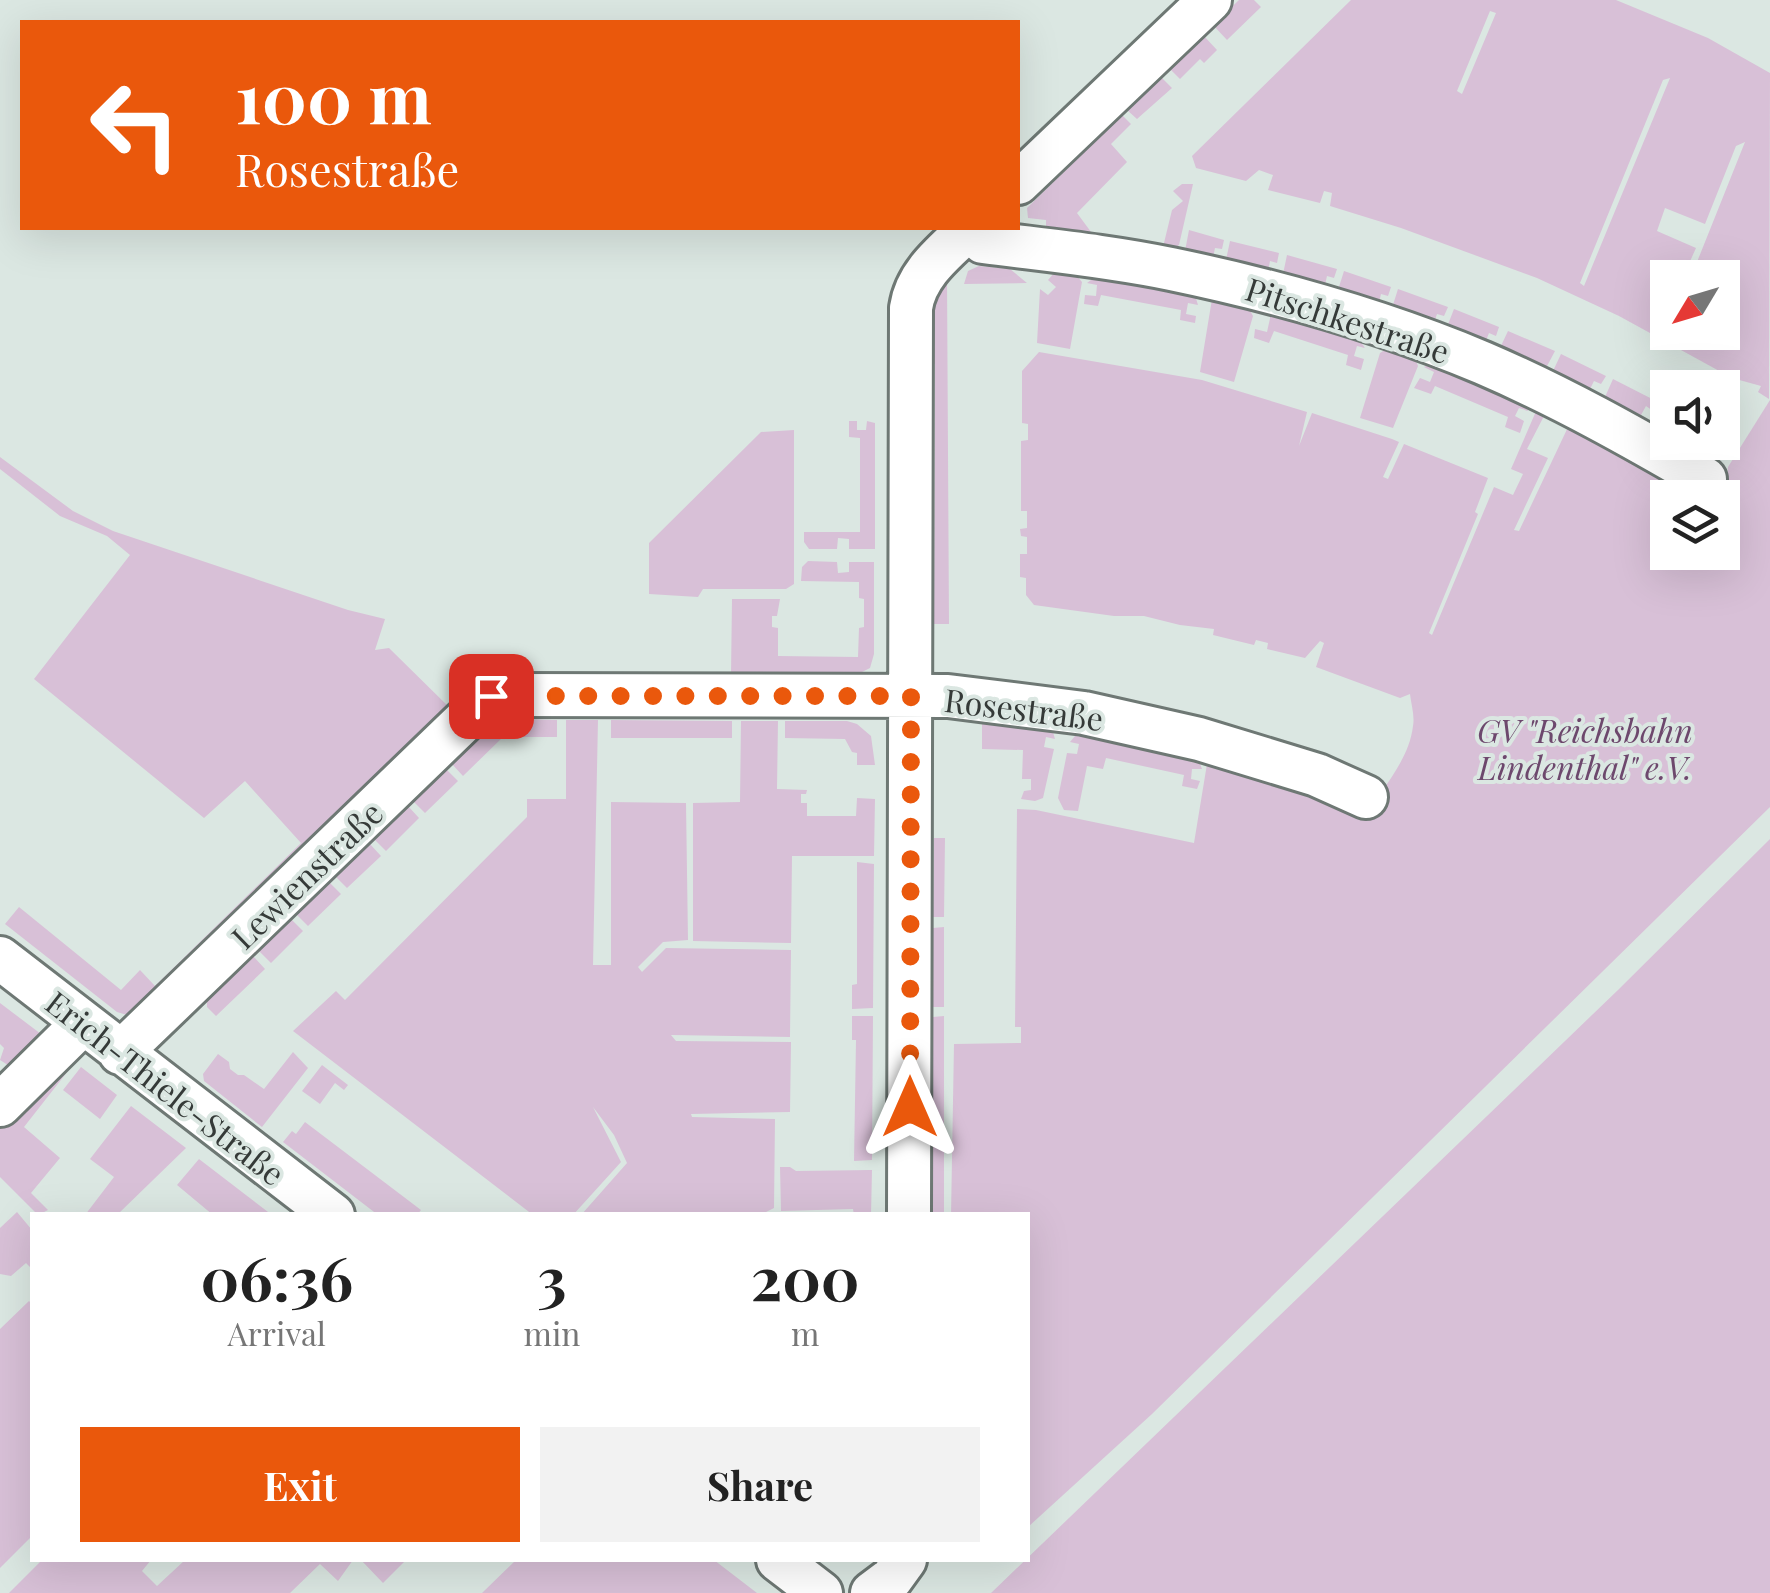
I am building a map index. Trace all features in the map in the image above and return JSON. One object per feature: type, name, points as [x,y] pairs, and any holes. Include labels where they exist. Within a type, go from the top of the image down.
[{"type":"street","points":[[1020,180],[1210,0]]},
{"type":"street","points":[[910,1212],[912,308],[918,284],[959,238]]},
{"type":"street","name":"Pitschkestraße","points":[[959,238],[1166,268],[1250,287],[1410,335],[1556,398],[1705,479]]},
{"type":"street","name":"Rosestraße","points":[[491,696],[948,696],[1084,713],[1266,758],[1366,797]]},
{"type":"street","name":"Lewienstraße","points":[[120,1053],[491,696]]},
{"type":"street","name":"Erich-Thiele-Straße","points":[[0,958],[329,1212]]},
{"type":"street","points":[[0,1105],[83,1024]]},
{"type":"street","points":[[781,1562],[820,1593]]},
{"type":"street","points":[[872,1593],[892,1578],[903,1562]]},
{"type":"green space","points":[[1239,0],[1254,0],[1261,7],[1227,40],[1213,25]]},
{"type":"green space","points":[[1351,0],[1616,0],[1708,38],[1770,73],[1769,399],[1758,392],[1761,386],[1740,380],[1740,370],[1717,370],[1681,350],[1740,350],[1740,260],[1698,260],[1745,142],[1736,146],[1705,224],[1665,208],[1657,231],[1696,248],[1691,260],[1650,260],[1650,333],[1537,278],[1330,206],[1332,193],[1324,191],[1320,203],[1268,190],[1273,175],[1259,170],[1246,181],[1196,168],[1192,156]],"holes":[[[1490,11],[1496,13],[1462,94],[1457,91]],[[1670,78],[1584,286],[1580,283],[1663,80]]]},
{"type":"green space","points":[[1203,35],[1217,50],[1204,63],[1200,59],[1180,79],[1169,68]]},
{"type":"green space","points":[[1161,77],[1172,88],[1137,119],[1127,110]]},
{"type":"green space","points":[[1122,115],[1131,124],[1111,144],[1127,162],[1077,213],[1094,236],[1046,230],[1046,220],[1028,218],[1027,208]]},
{"type":"green space","points":[[1182,184],[1193,184],[1179,245],[1174,249],[1163,247],[1172,210],[1183,201],[1173,191]]},
{"type":"green space","points":[[1189,230],[1224,240],[1222,249],[1215,248],[1213,258],[1185,251]]},
{"type":"green space","points":[[1230,241],[1279,253],[1277,263],[1270,261],[1268,271],[1226,260]]},
{"type":"green space","points":[[1287,255],[1337,269],[1334,278],[1327,276],[1325,285],[1283,274]]},
{"type":"green space","points":[[979,266],[1010,269],[1027,283],[964,284],[968,271]]},
{"type":"green space","points":[[1344,271],[1391,287],[1388,296],[1381,294],[1379,303],[1338,290]]},
{"type":"green space","points":[[1054,273],[1076,275],[1082,282],[1070,349],[1037,343],[1040,289],[1048,295],[1056,287],[1048,280]]},
{"type":"green space","points":[[1095,277],[1195,295],[1198,305],[1188,303],[1186,314],[1196,316],[1195,323],[1180,320],[1181,310],[1101,295],[1098,306],[1084,304],[1085,295],[1096,296],[1097,285],[1087,283]]},
{"type":"green space","points":[[947,278],[949,624],[934,624],[935,364],[927,363],[933,308]]},
{"type":"green space","points":[[1398,289],[1448,307],[1444,316],[1437,314],[1434,323],[1392,308]]},
{"type":"green space","points":[[1212,299],[1248,307],[1253,316],[1234,382],[1200,372]]},
{"type":"green space","points":[[1454,309],[1499,327],[1496,336],[1489,333],[1485,343],[1447,327]]},
{"type":"green space","points":[[1271,314],[1359,339],[1365,348],[1357,346],[1354,356],[1364,359],[1361,370],[1346,365],[1348,355],[1274,331],[1269,343],[1254,338],[1255,329],[1267,332]]},
{"type":"green space","points":[[1508,331],[1555,351],[1546,368],[1500,348]]},
{"type":"green space","points":[[1388,348],[1415,358],[1418,366],[1393,428],[1360,418],[1380,353]]},
{"type":"green space","name":"GV \"Reichsbahn Lindenthal\" e.V.","points":[[1039,352],[1202,380],[1307,412],[1299,446],[1312,413],[1392,439],[1399,442],[1383,477],[1388,479],[1404,444],[1488,478],[1475,512],[1478,514],[1429,633],[1432,635],[1494,487],[1513,495],[1523,474],[1511,469],[1537,409],[1544,416],[1527,449],[1548,458],[1514,530],[1519,531],[1569,425],[1669,480],[1650,480],[1650,570],[1740,570],[1740,480],[1727,480],[1728,467],[1732,460],[1740,460],[1740,448],[1770,400],[1770,807],[1152,1414],[1030,1525],[1030,1212],[951,1212],[954,1044],[1021,1043],[1021,1027],[1015,1027],[1017,809],[1194,843],[1207,764],[1286,787],[1366,817],[1401,762],[1413,722],[1410,694],[1400,698],[1316,667],[1324,643],[1320,641],[1305,658],[1267,649],[1268,643],[1256,640],[1254,645],[1213,635],[1214,629],[1144,616],[1034,605],[1026,595],[1026,578],[1020,577],[1020,554],[1027,554],[1027,537],[1021,536],[1020,529],[1027,528],[1027,511],[1021,511],[1021,441],[1028,440],[1028,424],[1022,423],[1022,371]]},
{"type":"green space","points":[[1561,354],[1606,376],[1601,384],[1594,381],[1590,389],[1553,371]]},
{"type":"green space","points":[[1430,364],[1525,404],[1528,411],[1519,408],[1515,416],[1524,421],[1520,433],[1505,427],[1508,417],[1435,386],[1431,394],[1414,388],[1420,378],[1430,382],[1434,372],[1424,367]]},
{"type":"green space","points":[[1613,379],[1650,398],[1650,409],[1646,406],[1641,415],[1605,397]]},
{"type":"green space","points":[[849,421],[857,421],[857,430],[866,430],[867,421],[875,423],[875,549],[849,549],[849,539],[838,538],[837,549],[809,549],[804,532],[860,532],[860,438],[849,437]]},
{"type":"green space","points":[[794,430],[794,584],[786,589],[703,589],[698,597],[649,594],[649,543],[761,432]]},
{"type":"green space","points":[[0,457],[73,511],[113,531],[385,619],[375,650],[389,648],[455,713],[140,1012],[117,1012],[5,924],[19,907],[121,990],[140,970],[155,986],[301,843],[245,781],[204,818],[34,679],[130,555],[107,536],[60,516],[0,469]]},
{"type":"green space","points":[[808,561],[837,562],[838,573],[849,572],[849,562],[874,562],[874,654],[870,668],[856,675],[731,674],[732,599],[780,599],[777,616],[772,616],[772,627],[778,628],[778,656],[858,657],[859,628],[864,627],[864,599],[859,598],[859,582],[801,581],[802,567]]},
{"type":"green space","points":[[503,719],[557,720],[557,737],[503,737],[463,776],[451,763]]},
{"type":"green space","points":[[566,720],[598,720],[593,965],[611,965],[611,802],[686,803],[688,940],[663,942],[638,967],[642,972],[666,948],[791,950],[790,1037],[671,1035],[676,1041],[791,1042],[790,1112],[691,1114],[775,1119],[774,1208],[766,1212],[584,1212],[627,1163],[614,1135],[593,1107],[621,1162],[576,1212],[529,1212],[293,1031],[336,991],[345,1000],[527,817],[527,799],[566,799]]},
{"type":"green space","points":[[611,720],[732,721],[732,738],[611,738]]},
{"type":"green space","points":[[741,721],[778,721],[777,789],[807,790],[801,794],[801,803],[807,803],[807,816],[856,816],[857,798],[875,799],[874,856],[792,856],[791,943],[693,941],[693,803],[740,802]]},
{"type":"green space","points":[[785,721],[857,724],[871,736],[875,765],[857,765],[857,753],[852,752],[845,739],[785,738]]},
{"type":"green space","points":[[982,724],[1053,732],[1055,739],[1046,737],[1044,747],[1054,749],[1043,798],[1021,799],[1024,791],[1031,790],[1031,779],[1022,779],[1023,750],[982,749]]},
{"type":"green space","points":[[1075,736],[1101,738],[1199,761],[1202,769],[1192,769],[1191,779],[1200,781],[1197,789],[1182,786],[1184,775],[1106,758],[1103,769],[1087,766],[1078,811],[1064,810],[1058,798],[1067,753],[1077,754],[1079,744],[1070,742]]},
{"type":"green space","points":[[446,769],[458,781],[425,813],[413,801]]},
{"type":"green space","points":[[408,806],[419,818],[386,851],[374,839]]},
{"type":"green space","points":[[934,838],[945,838],[944,917],[933,917]]},
{"type":"green space","points":[[1770,839],[1770,1593],[991,1593],[1023,1562],[1030,1562],[1030,1555]]},
{"type":"green space","points":[[369,843],[381,856],[347,888],[335,876]]},
{"type":"green space","points":[[857,862],[874,864],[873,1008],[852,1009],[852,985],[857,984]]},
{"type":"green space","points":[[329,882],[341,894],[308,926],[296,914]]},
{"type":"green space","points":[[291,919],[303,931],[271,963],[259,951]]},
{"type":"green space","points":[[944,927],[944,1007],[933,1007],[933,928]]},
{"type":"green space","points":[[253,956],[265,969],[216,1016],[207,1007],[207,1001]]},
{"type":"green space","points":[[0,1003],[41,1034],[38,1044],[14,1069],[0,1060],[4,1048],[0,1044]]},
{"type":"green space","points":[[852,1016],[873,1016],[872,1160],[854,1161],[856,1040],[852,1040]]},
{"type":"green space","points":[[944,1016],[944,1212],[932,1212],[933,1017]]},
{"type":"green space","points":[[293,1052],[308,1068],[262,1127],[204,1081],[203,1074],[218,1054],[229,1062],[230,1069],[264,1089]]},
{"type":"green space","points":[[75,1062],[24,1127],[60,1158],[31,1193],[48,1210],[35,1212],[0,1177],[0,1127],[64,1064]]},
{"type":"green space","points":[[322,1065],[348,1085],[344,1090],[335,1083],[320,1104],[302,1091]]},
{"type":"green space","points":[[81,1067],[117,1095],[100,1119],[63,1090]]},
{"type":"green space","points":[[131,1106],[186,1148],[120,1212],[87,1212],[114,1177],[90,1159]]},
{"type":"green space","points":[[305,1122],[421,1210],[374,1212],[283,1142],[292,1131],[296,1134]]},
{"type":"green space","points":[[199,1159],[268,1212],[209,1212],[177,1185]]},
{"type":"green space","points":[[780,1167],[796,1171],[872,1170],[871,1212],[781,1211]]},
{"type":"green space","points":[[17,1212],[30,1228],[30,1267],[26,1263],[11,1276],[0,1274],[0,1228]]},
{"type":"green space","points":[[30,1302],[30,1538],[0,1568],[0,1329]]},
{"type":"green space","points":[[40,1562],[149,1562],[142,1571],[157,1586],[183,1562],[352,1562],[338,1581],[320,1564],[290,1593],[9,1593]]},
{"type":"green space","points":[[363,1562],[404,1562],[383,1583]]},
{"type":"green space","points":[[514,1562],[717,1562],[757,1593],[482,1593]]},
{"type":"route","points":[[491,696],[911,696],[910,1107]]}]
